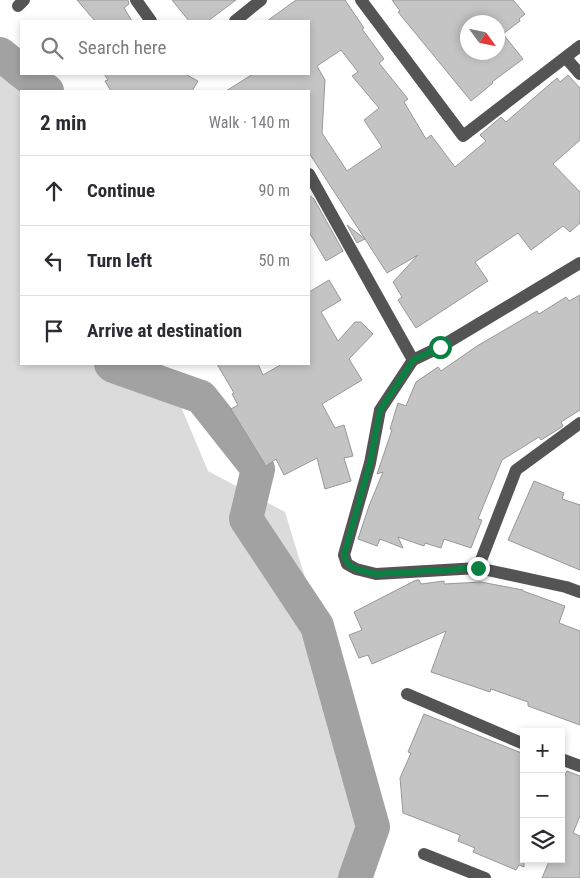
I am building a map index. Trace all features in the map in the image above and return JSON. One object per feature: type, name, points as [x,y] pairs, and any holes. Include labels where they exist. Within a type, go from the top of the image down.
[{"type":"street","points":[[136,0],[150,20]]},
{"type":"street","points":[[236,20],[261,0]]},
{"type":"street","points":[[361,0],[463,136],[580,46]]},
{"type":"street","points":[[566,58],[580,74]]},
{"type":"street","points":[[310,176],[413,360]]},
{"type":"street","points":[[580,263],[440,347],[413,360],[380,410],[370,463],[344,555],[348,564],[356,569],[376,574],[478,568],[566,587],[580,592]]},
{"type":"street","points":[[478,568],[516,470],[580,423]]},
{"type":"street","points":[[407,694],[520,742]]},
{"type":"street","points":[[565,760],[580,766]]},
{"type":"street","points":[[424,854],[485,878]]},
{"type":"shaded area","points":[[0,41],[20,57],[20,75],[40,75],[58,90],[20,90],[20,365],[163,365],[208,471],[285,512],[382,829],[374,878],[0,878]]},
{"type":"building","points":[[77,0],[128,0],[129,4],[124,8],[131,20],[94,20]]},
{"type":"building","points":[[172,0],[236,0],[209,20],[188,20]]},
{"type":"building","points":[[296,0],[345,0],[364,28],[362,29],[384,59],[379,63],[408,99],[404,102],[426,139],[431,135],[455,167],[486,141],[480,135],[501,117],[506,122],[557,78],[560,82],[568,75],[580,88],[580,140],[553,164],[580,192],[580,223],[570,232],[563,226],[531,250],[518,233],[475,262],[488,281],[416,328],[398,300],[402,297],[393,282],[418,255],[387,273],[310,155],[310,90],[228,90],[251,75],[310,75],[310,20],[268,20]],"holes":[[[341,50],[358,72],[352,76],[379,108],[364,120],[382,147],[347,171],[322,133],[325,80],[317,66]]]},
{"type":"building","points":[[392,0],[513,0],[525,14],[519,19],[520,21],[505,32],[505,15],[460,15],[460,60],[505,60],[505,36],[523,59],[492,82],[471,101],[398,12],[400,11]]},
{"type":"building","points":[[105,75],[187,75],[198,81],[193,90],[110,90],[105,81],[108,80]]},
{"type":"building","points":[[310,196],[314,199],[343,251],[326,261],[310,234]]},
{"type":"building","points":[[347,225],[365,239],[357,243]]},
{"type":"building","points":[[329,280],[341,300],[321,312],[338,341],[355,322],[361,322],[373,334],[349,359],[362,380],[322,404],[335,428],[344,425],[353,456],[344,458],[351,481],[325,489],[317,458],[284,475],[276,459],[266,466],[231,409],[238,405],[232,394],[234,393],[218,365],[258,365],[263,375],[280,365],[310,365],[310,291]]},
{"type":"building","points":[[580,295],[580,410],[561,422],[563,426],[554,432],[541,440],[539,437],[502,460],[478,519],[482,520],[471,548],[444,539],[441,548],[425,543],[424,546],[398,537],[403,548],[380,539],[377,546],[358,539],[383,472],[377,474],[392,430],[390,429],[398,403],[406,406],[416,382],[438,367],[441,371],[477,346],[537,311],[539,314],[566,297],[569,301]]},
{"type":"building","points":[[534,481],[564,493],[562,499],[580,505],[580,570],[508,540]]},
{"type":"building","points":[[419,580],[421,584],[444,581],[444,584],[481,582],[523,590],[565,606],[559,623],[580,631],[580,725],[528,706],[528,702],[491,689],[490,692],[431,672],[446,631],[372,664],[368,655],[359,658],[349,635],[362,630],[354,612]]},
{"type":"building","points":[[424,714],[520,752],[520,863],[524,863],[524,867],[519,865],[516,870],[473,852],[475,848],[458,841],[460,835],[403,813],[400,778],[411,753],[408,752]]},
{"type":"building","points":[[567,771],[580,776],[580,816],[573,833],[580,836],[580,878],[542,878],[548,863],[565,863],[565,775]]},
{"type":"waterway","points":[[0,54],[20,70]]},
{"type":"waterway","points":[[26,75],[46,90]]},
{"type":"waterway","points":[[112,365],[201,397],[258,469],[246,519],[317,626],[373,827],[355,878]]},
{"type":"route","points":[[440,347],[413,360],[380,410],[370,463],[344,555],[348,564],[356,569],[376,574],[478,568]]}]
